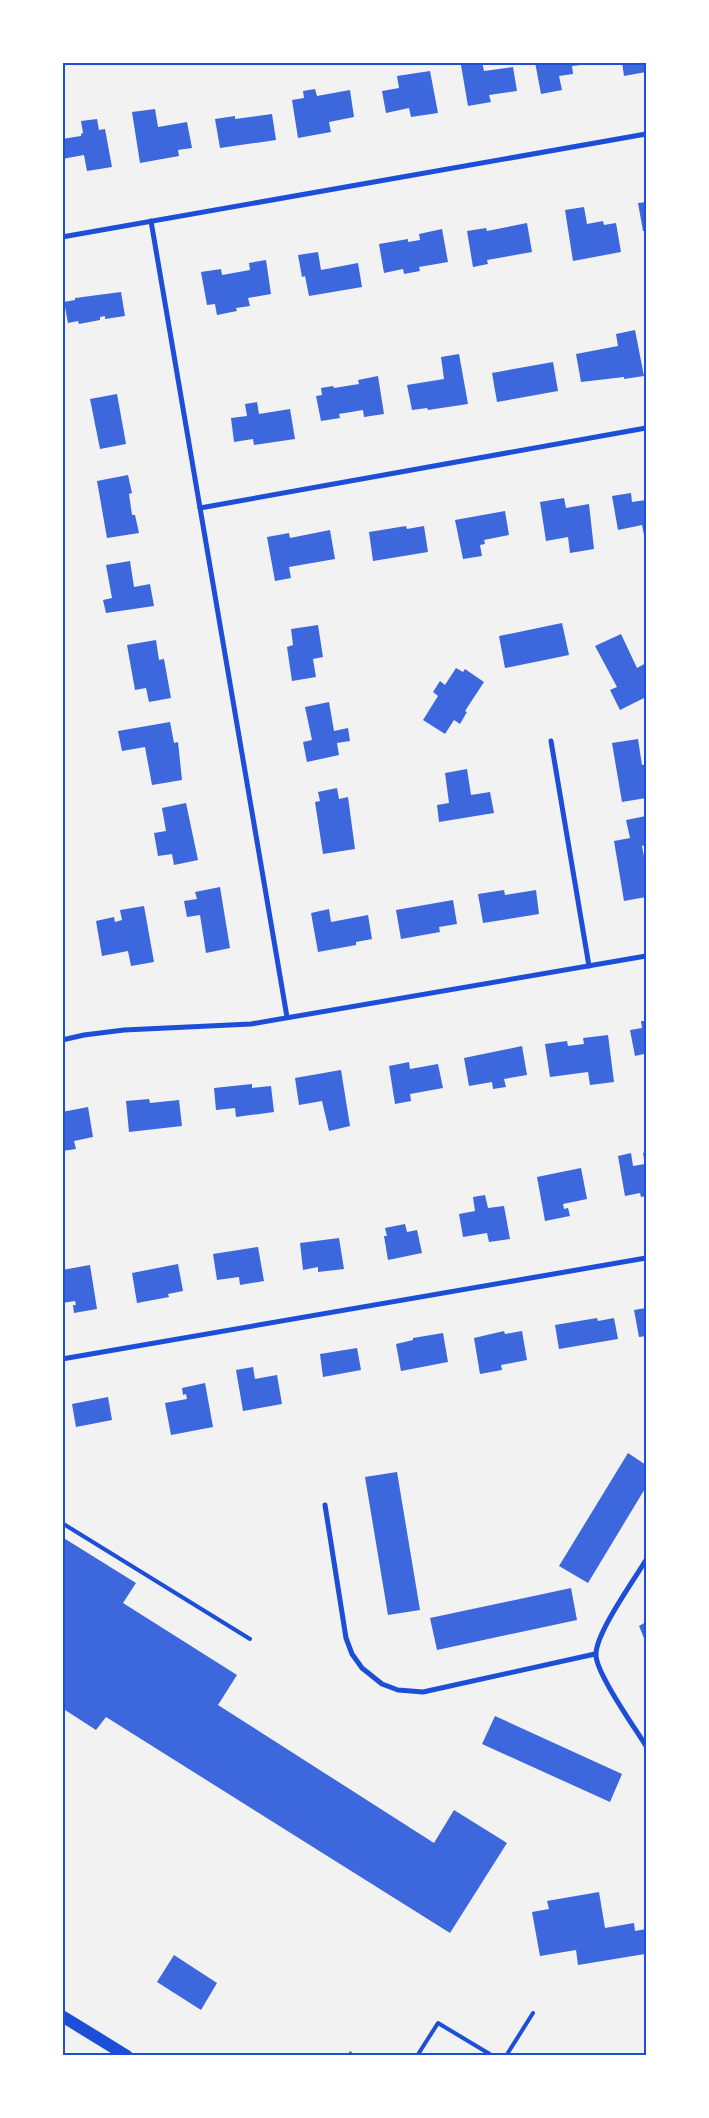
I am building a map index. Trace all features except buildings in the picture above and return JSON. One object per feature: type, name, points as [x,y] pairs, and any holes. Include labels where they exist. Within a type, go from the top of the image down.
[{"type":"main road","points":[[62,2016],[127,2056]]},
{"type":"street","points":[[62,237],[646,134]]},
{"type":"street","points":[[151,221],[287,1017]]},
{"type":"street","points":[[200,508],[646,428]]},
{"type":"street","points":[[551,741],[588,966]]},
{"type":"street","points":[[62,1040],[108,1032],[251,1024],[646,956]]},
{"type":"street","points":[[62,1359],[646,1258]]},
{"type":"street","points":[[325,1505],[346,1638],[362,1668],[382,1684],[407,1691],[431,1691],[595,1654]]},
{"type":"street","points":[[646,1560],[602,1633],[595,1654],[602,1673],[646,1746]]},
{"type":"lane","points":[[62,1523],[250,1639]]},
{"type":"lane","points":[[506,2056],[533,2014]]},
{"type":"lane","points":[[417,2056],[438,2023],[493,2056]]}]
